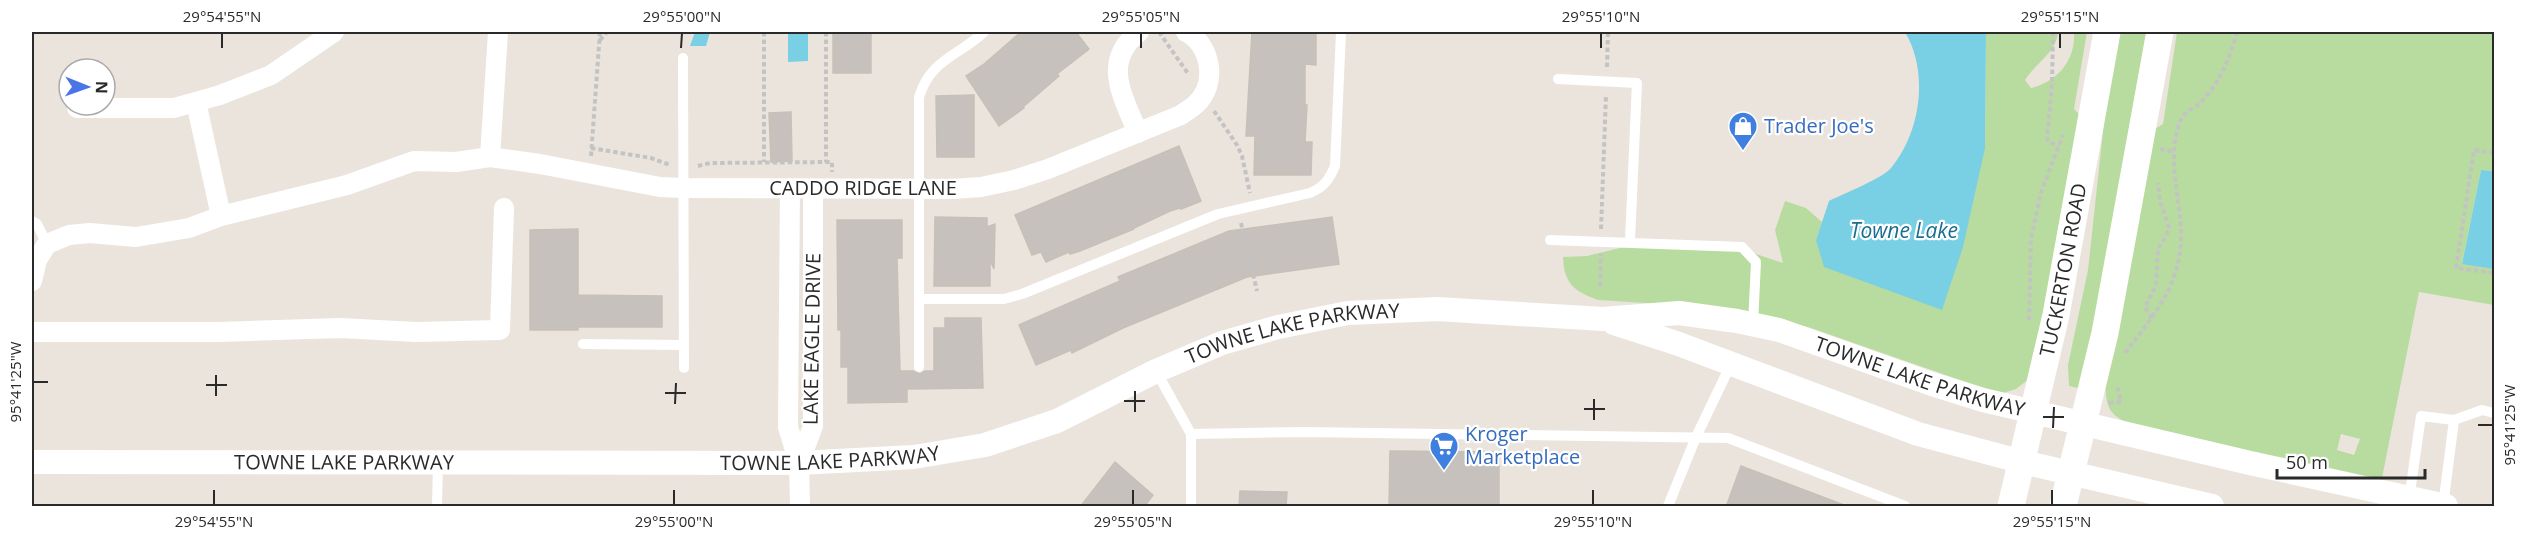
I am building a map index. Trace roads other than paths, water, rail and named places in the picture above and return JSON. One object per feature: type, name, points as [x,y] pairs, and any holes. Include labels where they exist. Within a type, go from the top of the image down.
[{"type":"main road","name":"TUCKERTON ROAD","points":[[2011,507],[2035,412],[2073,229],[2107,32]]},
{"type":"main road","points":[[2063,507],[2105,333],[2160,32]]},
{"type":"street","points":[[117,108],[174,108],[220,95],[271,75],[334,32]]},
{"type":"street","points":[[490,157],[498,32]]},
{"type":"street","points":[[1138,133],[1119,86],[1117,64],[1125,45],[1139,32]]},
{"type":"street","name":"CADDO RIDGE LANE","points":[[47,244],[69,235],[90,233],[136,237],[189,228],[221,216],[347,185],[414,161],[456,162],[490,157],[660,187],[683,180],[790,189],[981,187],[1014,180],[1048,169],[1181,115],[1197,103],[1203,95],[1207,87],[1210,67],[1205,50],[1191,33]]},
{"type":"street","points":[[196,102],[221,216]]},
{"type":"street","name":"LAKE EAGLE DRIVE","points":[[790,189],[788,427],[799,463]]},
{"type":"street","name":"LAKE EAGLE DRIVE","points":[[799,463],[813,426],[813,189]]},
{"type":"street","points":[[32,332],[219,332],[340,328],[416,332],[500,330],[504,208]]},
{"type":"street","points":[[32,281],[37,260],[47,244]]},
{"type":"street","name":"TOWNE LAKE PARKWAY","points":[[32,462],[799,463],[914,457],[985,445],[1057,422],[1156,371],[1222,343],[1278,327],[1348,313],[1437,309],[1603,319],[1680,313],[1753,324],[1828,345],[1932,384],[2035,412],[2432,505]]},
{"type":"street","name":"TOWNE LAKE PARKWAY","points":[[1603,319],[1918,434],[2023,462],[2212,507]]},
{"type":"street","points":[[799,463],[800,507]]},
{"type":"lane","points":[[919,367],[919,97],[924,82],[934,67],[984,32]]},
{"type":"lane","points":[[919,299],[1004,299],[1022,294],[1218,214],[1310,193],[1321,188],[1329,179],[1335,166],[1341,32]]},
{"type":"lane","points":[[683,58],[684,368]]},
{"type":"lane","points":[[1558,79],[1636,82],[1630,242]]},
{"type":"lane","points":[[32,221],[37,224],[47,244]]},
{"type":"lane","points":[[1550,240],[1742,247],[1756,262],[1753,324]]},
{"type":"lane","points":[[583,344],[684,345]]},
{"type":"lane","points":[[1668,507],[1696,437],[1731,364]]},
{"type":"lane","points":[[1156,371],[1191,434],[1191,507]]},
{"type":"lane","points":[[2432,505],[2421,416],[2454,420],[2482,410],[2494,413]]},
{"type":"lane","points":[[2432,505],[2454,420]]},
{"type":"lane","points":[[1191,434],[1304,432],[1728,438],[1905,507]]},
{"type":"lane","points":[[437,507],[438,462]]},
{"type":"water","points":[[695,32],[710,32],[706,46],[690,46]]},
{"type":"water","points":[[788,32],[808,32],[808,61],[788,62]]},
{"type":"water","name":"Towne Lake","points":[[1905,32],[1986,32],[1985,148],[1963,247],[1942,310],[1824,267],[1816,240],[1829,201],[1887,172],[1909,137],[1915,120],[1919,83],[1913,48]]},
{"type":"water","points":[[2481,170],[2494,171],[2494,269],[2462,264]]},
{"type":"place","name":"Trader Joe's","points":[[1743,152]]},
{"type":"place","name":"Kroger Marketplace","points":[[1444,472]]}]
